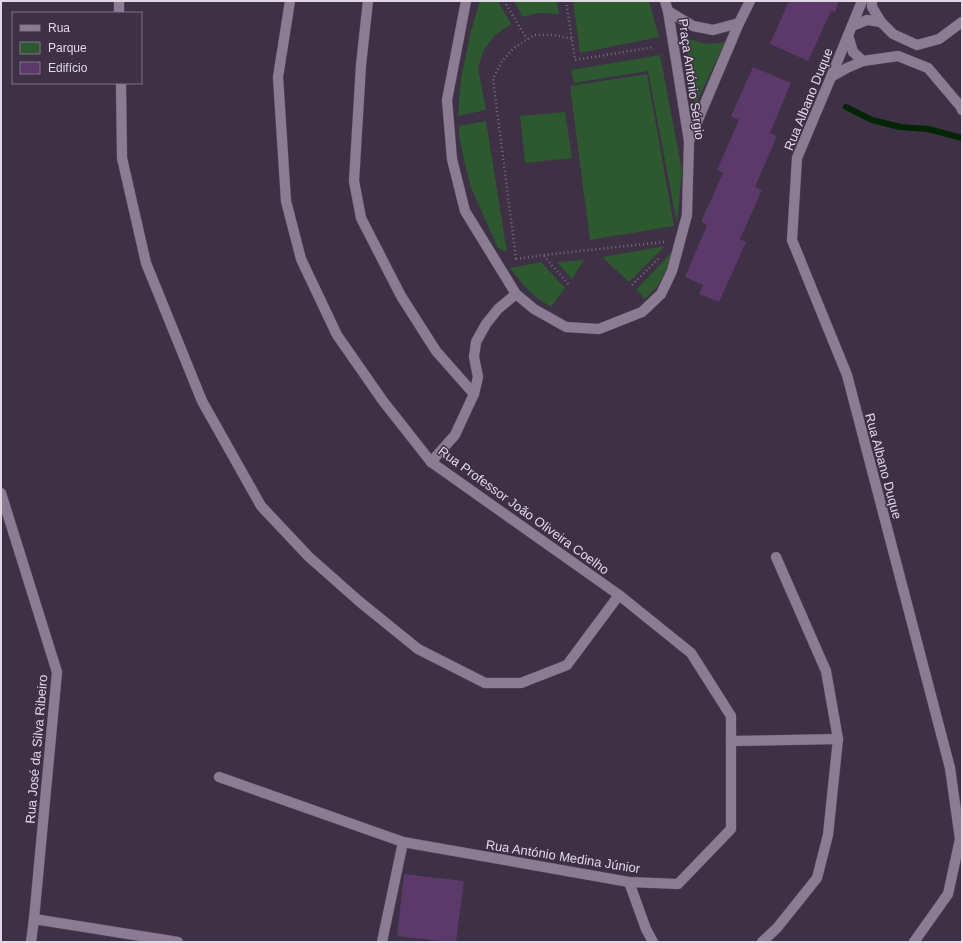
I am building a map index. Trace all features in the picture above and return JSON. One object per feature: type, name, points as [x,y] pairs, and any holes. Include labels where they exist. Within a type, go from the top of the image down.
[{"type":"street","points":[[119,1],[120,12]]},
{"type":"street","name":"Rua Professor João Oliveira Coelho","points":[[290,1],[278,77],[286,201],[301,259],[337,335],[383,400],[431,462],[619,595]]},
{"type":"street","points":[[368,1],[361,65],[354,181],[361,218],[401,296],[436,351],[474,394]]},
{"type":"street","name":"Praça António Sérgio","points":[[466,1],[447,100],[452,159],[466,211],[516,294],[534,308],[566,327],[599,329],[642,312],[662,294],[672,271],[687,215],[689,141],[668,11],[665,1]]},
{"type":"street","points":[[689,141],[739,23],[750,1]]},
{"type":"street","name":"Rua Albano Duque","points":[[862,1],[796,158],[792,240],[847,375],[950,768],[960,839],[948,894],[914,942]]},
{"type":"street","points":[[872,1],[872,7],[880,22],[893,34],[917,45],[938,39],[962,22]]},
{"type":"street","name":"Praça António Sérgio","points":[[668,11],[693,26],[712,30],[739,23]]},
{"type":"street","points":[[863,61],[853,52],[850,31],[867,20],[880,22]]},
{"type":"street","points":[[831,77],[863,61],[898,56],[928,68],[962,110]]},
{"type":"street","points":[[121,84],[122,158],[146,263],[202,401],[261,506],[309,557],[360,602],[418,649],[485,683],[521,683],[567,664],[619,595]]},
{"type":"street","points":[[431,462],[456,434],[474,394],[478,376],[474,357],[476,342],[486,324],[498,309],[516,294]]},
{"type":"street","name":"Rua José da Silva Ribeiro","points":[[1,493],[57,672],[31,942]]},
{"type":"street","points":[[762,942],[777,928],[817,878],[828,835],[838,739],[826,671],[776,557]]},
{"type":"street","name":"Rua António Medina Júnior","points":[[219,777],[403,842],[630,882],[678,884],[731,829],[731,716],[692,653],[619,595]]},
{"type":"street","points":[[731,741],[838,739]]},
{"type":"street","points":[[382,942],[403,842]]},
{"type":"street","points":[[630,882],[646,929],[654,942]]},
{"type":"street","points":[[34,919],[178,942]]},
{"type":"path","points":[[504,1],[527,39]]},
{"type":"path","points":[[566,1],[575,60],[654,47]]},
{"type":"path","points":[[516,259],[493,79],[502,61],[514,48],[534,35],[554,35],[572,39]]},
{"type":"path","points":[[509,260],[667,242]]},
{"type":"path","points":[[543,255],[570,286]]},
{"type":"path","points":[[632,285],[659,258]]},
{"type":"green space","points":[[480,1],[498,1],[511,24],[494,36],[484,50],[478,67],[486,110],[458,116],[461,78],[471,31]]},
{"type":"green space","points":[[514,1],[557,1],[559,14],[539,13],[523,17]]},
{"type":"green space","points":[[573,1],[649,1],[659,37],[580,53]]},
{"type":"green space","points":[[685,37],[705,43],[725,42],[695,106]]},
{"type":"green space","points":[[660,55],[682,170],[677,224],[648,71],[574,83],[571,70]]},
{"type":"green space","points":[[647,74],[674,226],[590,240],[570,86]]},
{"type":"green space","points":[[565,112],[572,158],[525,163],[520,116]]},
{"type":"green space","points":[[486,121],[507,252],[498,248],[471,188],[459,135],[459,126]]},
{"type":"green space","points":[[665,246],[629,282],[602,257]]},
{"type":"green space","points":[[672,252],[666,271],[657,287],[645,299],[636,290]]},
{"type":"green space","points":[[584,260],[572,279],[557,262]]},
{"type":"green space","points":[[541,262],[565,288],[551,307],[537,298],[525,287],[510,268]]},
{"type":"building","points":[[789,1],[839,1],[835,12],[831,11],[808,61],[770,44]]},
{"type":"building","points":[[753,67],[791,83],[770,133],[777,136],[755,187],[762,190],[740,239],[746,242],[719,302],[699,294],[703,285],[685,277],[707,225],[701,222],[723,173],[717,170],[739,120],[731,116]]},
{"type":"building","points":[[404,874],[464,881],[456,942],[397,936]]},
{"type":"waterway","points":[[846,107],[872,120],[900,127],[928,129],[962,138]]}]
